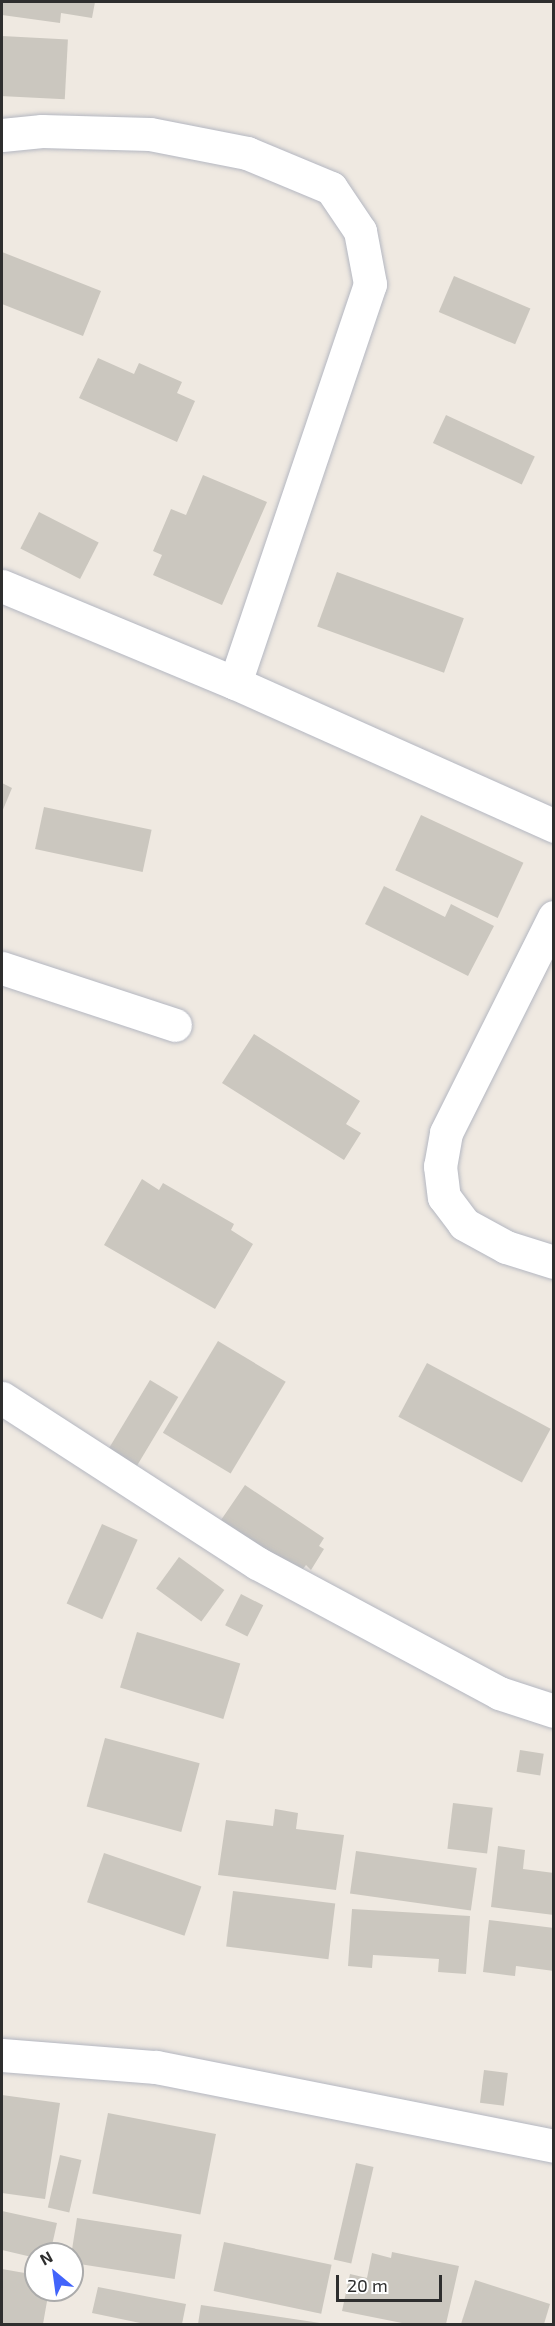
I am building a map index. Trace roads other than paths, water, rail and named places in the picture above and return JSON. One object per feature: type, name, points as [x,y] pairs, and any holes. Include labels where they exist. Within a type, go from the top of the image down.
[{"type":"street","points":[[2,135],[42,131],[150,134],[247,153],[331,188],[360,231],[370,284],[235,683]]},
{"type":"street","points":[[2,586],[235,683],[554,826]]},
{"type":"street","points":[[554,917],[446,1133],[440,1166],[444,1197],[464,1224],[506,1247],[554,1262]]},
{"type":"street","points":[[2,968],[175,1025]]},
{"type":"street","points":[[2,1398],[257,1563],[499,1693],[554,1711]]},
{"type":"street","points":[[2,2055],[156,2067],[554,2146]]}]
